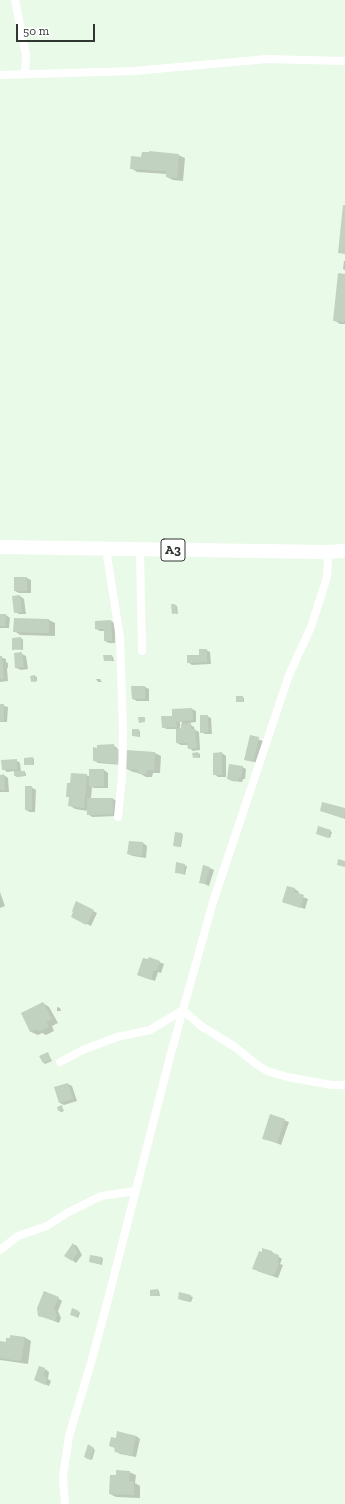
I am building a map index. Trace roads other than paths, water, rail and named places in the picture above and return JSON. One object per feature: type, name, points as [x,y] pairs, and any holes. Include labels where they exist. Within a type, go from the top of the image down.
[{"type":"highway","name":"A3","points":[[0,547],[140,550],[345,551]]},
{"type":"street","points":[[15,0],[26,55],[25,74]]},
{"type":"street","points":[[0,75],[134,71],[267,59],[345,61]]},
{"type":"street","points":[[106,549],[120,638],[123,730],[122,777],[118,817]]},
{"type":"street","points":[[140,550],[142,651]]},
{"type":"street","points":[[65,1504],[63,1477],[69,1436],[91,1363],[183,1010],[213,902],[289,675],[311,627],[327,577],[328,563],[325,552]]},
{"type":"street","points":[[60,1062],[83,1050],[116,1037],[150,1030],[183,1010]]},
{"type":"street","points":[[183,1010],[201,1026],[235,1047],[266,1071],[287,1077],[332,1085],[345,1085]]},
{"type":"street","points":[[0,1250],[18,1236],[48,1226],[67,1213],[101,1196],[135,1191]]}]
